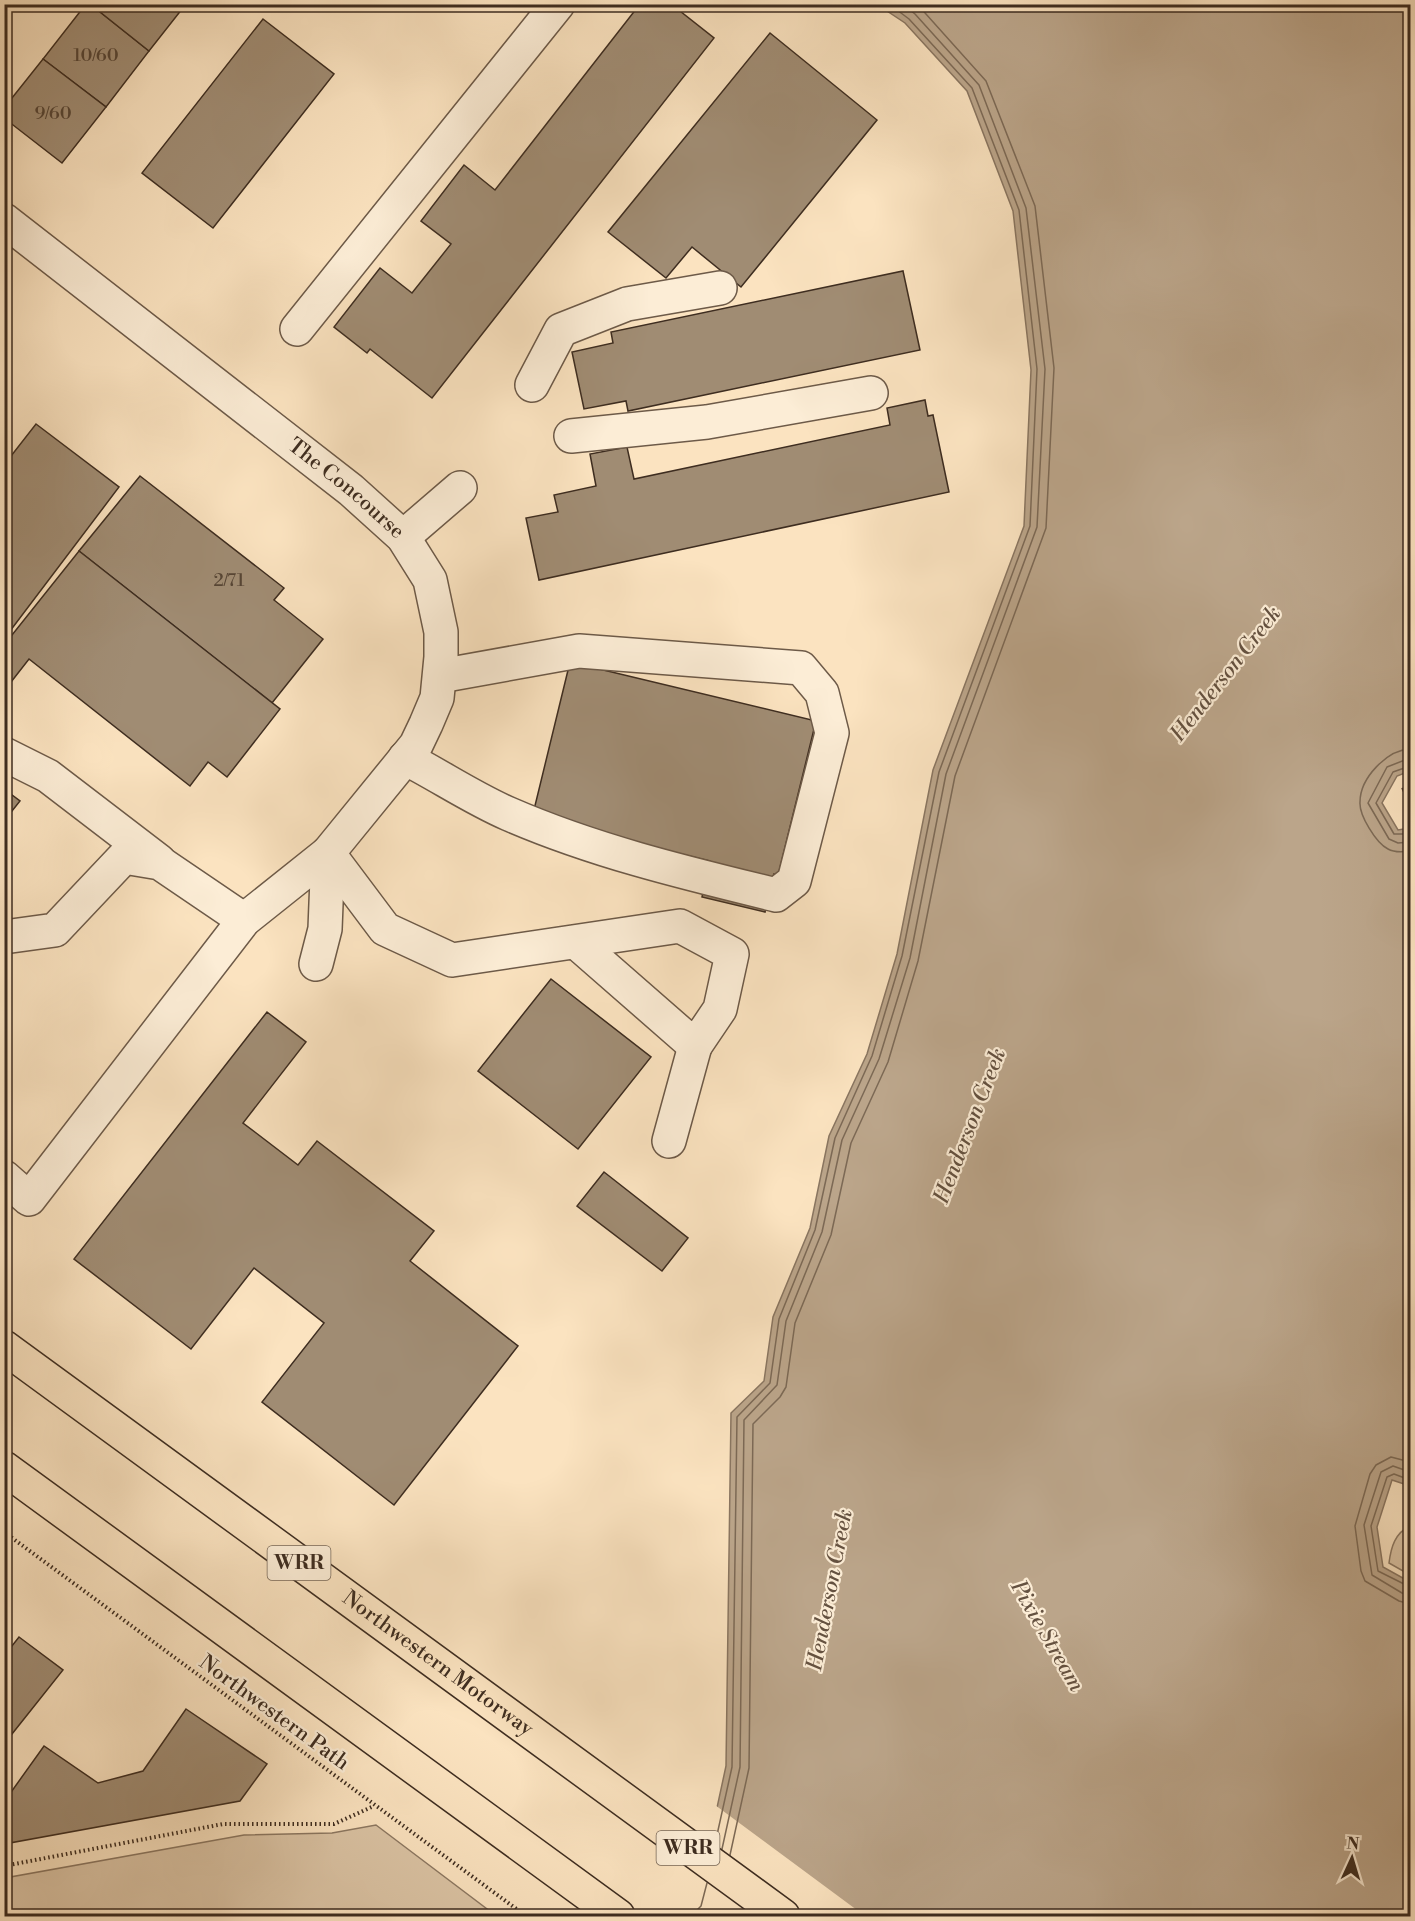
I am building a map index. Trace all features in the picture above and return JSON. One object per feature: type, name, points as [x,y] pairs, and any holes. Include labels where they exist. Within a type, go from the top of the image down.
[{"type":"highway","name":"Northwestern Motorway","points":[[4,1347],[783,1917]]},
{"type":"highway","points":[[4,1468],[618,1917]]},
{"type":"street","points":[[297,329],[558,4]]},
{"type":"street","name":"The Concourse","points":[[4,220],[351,490],[403,537],[430,580],[441,632],[437,698],[416,745],[328,853],[244,920],[30,1199],[4,1177]]},
{"type":"street","points":[[532,385],[561,330],[627,304],[720,288]]},
{"type":"street","points":[[571,436],[707,422],[871,393]]},
{"type":"street","points":[[403,537],[460,488]]},
{"type":"street","points":[[405,758],[508,814],[568,838],[702,877],[776,894],[794,881],[832,733],[822,693],[801,668],[579,651],[440,676]]},
{"type":"street","points":[[4,754],[48,776],[160,862],[244,920]]},
{"type":"street","points":[[328,853],[385,929],[452,960],[680,926],[732,954],[720,1009],[695,1046],[669,1141]]},
{"type":"street","points":[[316,964],[325,929],[328,853]]},
{"type":"street","points":[[4,937],[55,930],[124,856],[160,862]]},
{"type":"street","points":[[576,942],[695,1046]]},
{"type":"path","points":[[1402,790],[1410,787]]},
{"type":"path","name":"Northwestern Path","points":[[4,1532],[526,1917]]},
{"type":"path","points":[[4,1866],[223,1824],[334,1824],[374,1806]]},
{"type":"shaded area","points":[[1410,1526],[1410,1575],[1389,1563],[1395,1541],[1401,1532]]},
{"type":"shaded area","points":[[376,1825],[495,1915],[374,1916],[347,1910],[312,1916],[5,1916],[5,1878],[244,1835],[332,1833]]},
{"type":"water","points":[[878,5],[1410,5],[1410,771],[1397,776],[1382,803],[1398,830],[1410,828],[1410,1486],[1392,1480],[1377,1527],[1383,1567],[1410,1582],[1410,1916],[493,1916],[696,1905],[726,1766],[731,1413],[764,1381],[773,1317],[810,1228],[829,1136],[867,1054],[897,954],[933,770],[1024,526],[1031,370],[1013,211],[967,91],[905,23]]},
{"type":"pier","points":[[715,1805],[865,1916],[510,1916],[503,1911],[693,1902]]},
{"type":"building","points":[[86,4],[90,4],[149,51],[106,107],[43,59]]},
{"type":"building","points":[[90,4],[186,4],[149,51]]},
{"type":"building","points":[[640,4],[671,4],[714,38],[432,398],[370,349],[367,353],[334,327],[380,268],[412,293],[451,244],[421,221],[464,165],[495,190]]},
{"type":"building","points":[[263,19],[334,74],[213,228],[142,173]]},
{"type":"building","points":[[770,33],[877,120],[741,287],[692,247],[666,278],[608,232]]},
{"type":"building","points":[[43,59],[106,107],[62,163],[4,118],[4,108]]},
{"type":"building","points":[[903,271],[920,350],[628,411],[626,401],[584,409],[572,352],[613,343],[611,332]]},
{"type":"building","points":[[925,400],[928,416],[933,415],[949,492],[539,580],[526,518],[558,512],[554,495],[596,486],[590,454],[627,447],[634,479],[890,425],[887,408]]},
{"type":"building","points":[[36,424],[119,487],[4,639],[4,465]]},
{"type":"building","points":[[140,476],[284,588],[274,600],[323,639],[272,703],[79,551]]},
{"type":"building","points":[[79,551],[280,709],[227,777],[208,762],[190,786],[29,659],[4,691],[4,645]]},
{"type":"building","points":[[570,662],[816,721],[778,876],[774,874],[765,912],[702,897],[710,861],[532,818]]},
{"type":"building","points":[[4,789],[20,801],[4,821]]},
{"type":"building","points":[[551,979],[651,1057],[578,1149],[478,1071]]},
{"type":"building","points":[[267,1012],[306,1042],[243,1123],[298,1165],[317,1141],[434,1231],[410,1261],[518,1346],[394,1505],[262,1402],[324,1323],[254,1268],[191,1349],[74,1259]]},
{"type":"building","points":[[604,1172],[688,1238],[662,1271],[577,1206]]},
{"type":"building","points":[[19,1637],[63,1670],[4,1744],[4,1656]]},
{"type":"building","points":[[186,1709],[267,1764],[240,1801],[4,1844],[4,1802],[44,1746],[98,1783],[143,1771]]},
{"type":"water label","name":"Henderson Creek","points":[[1226,674]]},
{"type":"water label","name":"Henderson Creek","points":[[970,1126]]},
{"type":"water label","name":"Henderson Creek","points":[[830,1590]]},
{"type":"water label","name":"Pixie Stream","points":[[1047,1636]]}]
